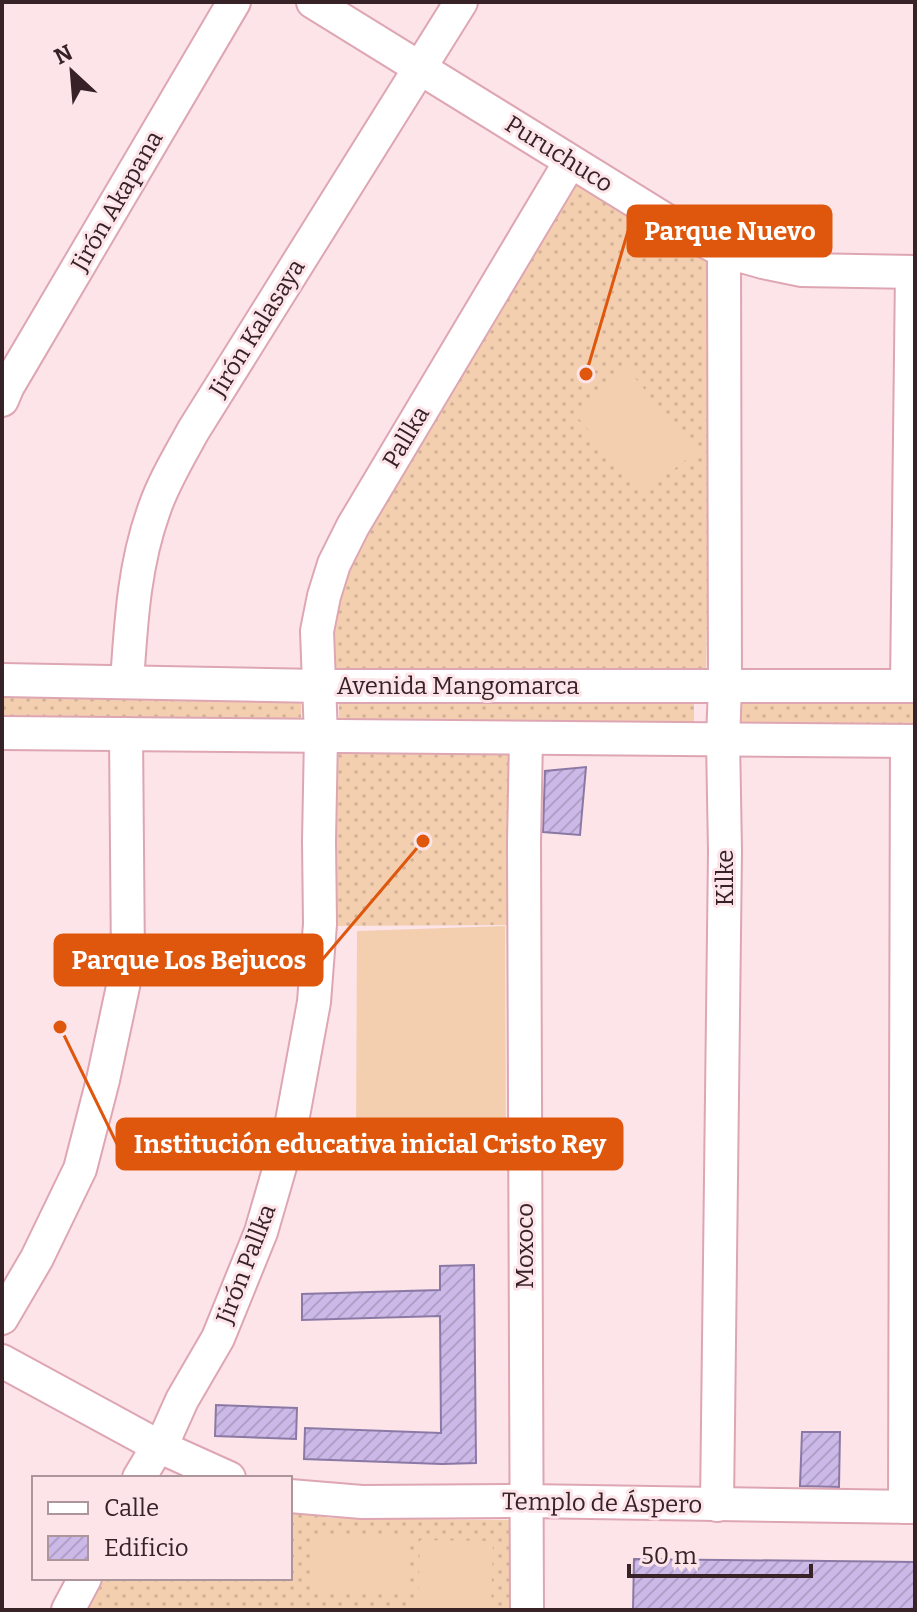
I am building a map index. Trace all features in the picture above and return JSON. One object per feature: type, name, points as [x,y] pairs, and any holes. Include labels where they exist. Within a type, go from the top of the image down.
[{"type":"street","name":"Jirón Akapana","points":[[2,400],[234,2]]},
{"type":"street","name":"Puruchuco","points":[[313,2],[677,227],[724,251],[802,270],[913,272]]},
{"type":"street","name":"Jirón Kalasaya","points":[[127,682],[134,588],[155,507],[193,431],[461,2]]},
{"type":"street","name":"Pallka","points":[[321,736],[317,631],[334,564],[353,526],[570,162]]},
{"type":"street","name":"Kilke","points":[[717,1505],[725,851],[724,251]]},
{"type":"street","points":[[911,686],[913,272]]},
{"type":"street","name":"Avenida Mangomarca","points":[[2,680],[319,686],[911,686]]},
{"type":"street","name":"Avenida Mangomarca","points":[[2,733],[911,741]]},
{"type":"street","points":[[2,1318],[37,1258],[80,1169],[128,963],[126,734]]},
{"type":"street","name":"Jirón Pallka","points":[[159,1447],[218,1338],[261,1232],[290,1132],[316,986],[320,924],[321,736]]},
{"type":"street","name":"Moxoco","points":[[526,738],[527,1610]]},
{"type":"street","points":[[910,1507],[911,741]]},
{"type":"street","points":[[2,1361],[159,1447],[224,1476]]},
{"type":"street","points":[[140,1476],[159,1447]]},
{"type":"street","name":"Templo de Áspero","points":[[292,1496],[362,1502],[526,1501],[910,1507]]},
{"type":"street","points":[[68,1610],[84,1580]]},
{"type":"shaded area","points":[[581,177],[714,254],[706,673],[336,669],[334,619],[343,587],[359,551],[389,493]]},
{"type":"shaded area","points":[[627,368],[696,452],[642,494],[574,413]]},
{"type":"shaded area","points":[[2,694],[294,696],[301,705],[301,717],[293,724],[2,723]]},
{"type":"shaded area","points":[[915,696],[915,725],[731,724],[723,701]]},
{"type":"shaded area","points":[[339,702],[694,702],[694,730],[339,727]]},
{"type":"shaded area","points":[[510,748],[513,925],[328,926],[333,751]]},
{"type":"shaded area","points":[[505,926],[506,1145],[356,1142],[357,931]]},
{"type":"shaded area","points":[[292,1509],[329,1518],[510,1520],[511,1610],[79,1610],[94,1580],[292,1580]]},
{"type":"shaded area","points":[[313,1537],[409,1537],[408,1593],[313,1592]]},
{"type":"shaded area","points":[[420,1540],[493,1541],[491,1610],[418,1610]]},
{"type":"building","points":[[586,767],[580,835],[543,832],[545,771]]},
{"type":"building","points":[[474,1265],[476,1463],[304,1459],[305,1428],[441,1433],[440,1316],[302,1320],[302,1294],[440,1290],[440,1266]]},
{"type":"building","points":[[216,1405],[297,1408],[296,1439],[215,1436]]},
{"type":"building","points":[[802,1432],[840,1432],[839,1487],[800,1486]]},
{"type":"building","points":[[634,1559],[915,1562],[915,1610],[633,1610]]},
{"type":"place","name":"Parque Nuevo","points":[[586,374]]},
{"type":"place","name":"Parque Los Bejucos","points":[[423,841]]},
{"type":"place","name":"Institución educativa inicial Cristo Rey","points":[[60,1027]]}]
